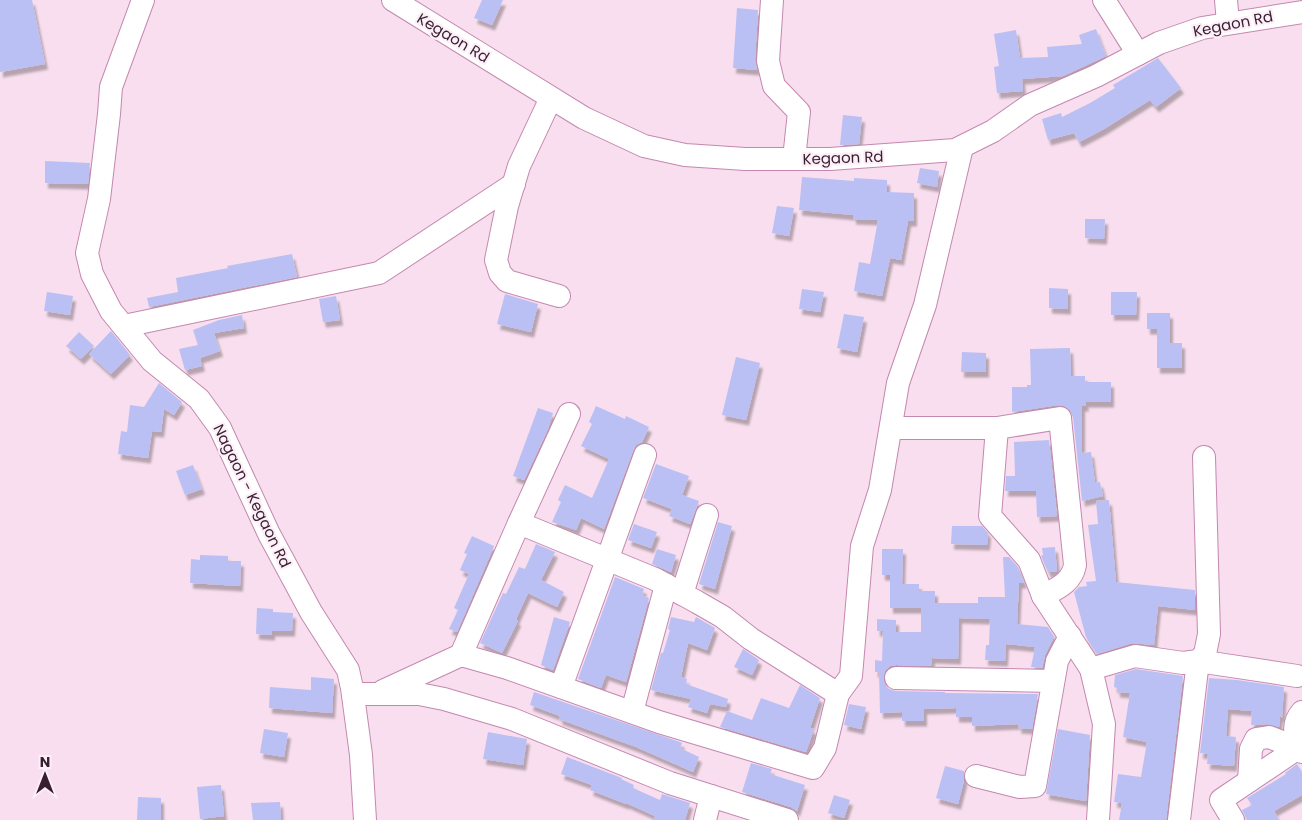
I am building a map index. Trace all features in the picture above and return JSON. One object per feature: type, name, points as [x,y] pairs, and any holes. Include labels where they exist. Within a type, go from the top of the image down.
[{"type":"street","name":"Nagaon - Kegaon Rd","points":[[143,0],[111,87],[99,199],[88,253],[92,274],[112,311],[152,361],[199,399],[220,428],[269,534],[311,612],[348,670],[361,755],[365,820]]},
{"type":"street","name":"Kegaon Rd","points":[[393,0],[584,118],[644,146],[685,155],[745,160],[830,159],[954,150],[993,131],[1030,105],[1096,76],[1159,43],[1202,28],[1302,12]]},
{"type":"street","points":[[772,0],[768,61],[774,86],[799,112],[794,160]]},
{"type":"street","points":[[1104,0],[1138,54]]},
{"type":"street","points":[[1226,0],[1228,23]]},
{"type":"street","points":[[551,98],[519,166],[507,206],[496,260],[500,273],[507,281],[558,296]]},
{"type":"street","points":[[461,655],[632,712],[813,768],[825,748],[838,694],[850,676],[862,546],[880,490],[898,383],[925,305],[962,147]]},
{"type":"street","points":[[124,326],[380,273],[514,184]]},
{"type":"street","points":[[379,693],[461,655],[569,414]]},
{"type":"street","points":[[891,428],[997,428],[1060,418],[1075,565],[1073,574],[1063,585],[1043,596]]},
{"type":"street","points":[[997,428],[990,516],[1029,560],[1043,596],[1091,669],[1104,724],[1098,820]]},
{"type":"street","points":[[561,687],[645,455]]},
{"type":"street","points":[[1179,820],[1198,661],[1205,654],[1209,634],[1204,457]]},
{"type":"street","points":[[632,712],[674,590],[707,515]]},
{"type":"street","points":[[519,523],[607,559],[674,590],[723,617],[752,639],[838,694]]},
{"type":"street","points":[[976,776],[1020,786],[1035,786],[1057,661],[1070,636]]},
{"type":"street","points":[[1091,669],[1135,656],[1183,663],[1198,661],[1297,676]]},
{"type":"street","points":[[896,678],[1053,681]]},
{"type":"street","points":[[353,694],[419,694],[444,699],[512,719],[670,783],[787,820]]},
{"type":"street","points":[[1300,750],[1294,727],[1298,716],[1302,712]]},
{"type":"street","points":[[1248,781],[1251,749],[1256,739],[1269,737],[1300,750]]},
{"type":"street","points":[[1233,820],[1221,800],[1248,781],[1300,750]]},
{"type":"street","points":[[705,820],[711,796]]},
{"type":"building","points":[[0,0],[32,0],[45,64],[0,72]]},
{"type":"building","points":[[482,0],[503,0],[492,25],[474,18]]},
{"type":"building","points":[[737,8],[758,10],[755,60],[757,70],[733,68]]},
{"type":"building","points":[[1096,29],[1106,56],[1063,76],[1022,79],[1023,91],[997,93],[994,67],[999,66],[994,34],[1016,30],[1020,58],[1048,57],[1047,47],[1082,44],[1079,35]]},
{"type":"building","points":[[1158,58],[1181,88],[1156,107],[1150,100],[1104,129],[1079,142],[1074,133],[1048,140],[1042,119],[1061,113],[1062,117],[1090,103],[1115,88],[1113,85]]},
{"type":"building","points":[[843,115],[862,117],[859,144],[840,145]]},
{"type":"building","points":[[45,161],[90,163],[88,184],[45,183]]},
{"type":"building","points":[[920,168],[939,171],[937,187],[917,183]]},
{"type":"building","points":[[802,177],[854,181],[854,178],[887,180],[887,192],[914,193],[914,221],[908,221],[901,260],[890,258],[882,296],[854,291],[859,262],[870,264],[878,220],[853,219],[853,215],[799,210]]},
{"type":"building","points":[[777,206],[794,208],[789,236],[772,233]]},
{"type":"building","points":[[1085,219],[1105,219],[1104,239],[1085,238]]},
{"type":"building","points":[[292,254],[297,277],[149,307],[147,298],[178,292],[176,278]]},
{"type":"building","points":[[1049,288],[1068,289],[1068,309],[1049,308]]},
{"type":"building","points":[[802,289],[824,292],[820,312],[799,309]]},
{"type":"building","points":[[47,292],[73,296],[70,315],[44,311]]},
{"type":"building","points":[[1111,292],[1137,292],[1136,315],[1111,315]]},
{"type":"building","points":[[505,294],[538,304],[531,332],[497,324]]},
{"type":"building","points":[[336,296],[340,320],[323,322],[319,299]]},
{"type":"building","points":[[1147,313],[1170,313],[1170,343],[1182,343],[1182,368],[1157,368],[1157,329],[1147,329]]},
{"type":"building","points":[[844,314],[864,317],[857,352],[837,348]]},
{"type":"building","points":[[242,315],[244,328],[214,333],[220,351],[200,358],[202,366],[185,370],[179,349],[198,345],[193,330],[219,320]]},
{"type":"building","points":[[111,331],[130,355],[111,374],[89,354]]},
{"type":"building","points":[[79,332],[94,346],[81,359],[66,346]]},
{"type":"building","points":[[1070,348],[1071,376],[1085,376],[1085,382],[1111,382],[1111,402],[1085,402],[1086,406],[1082,406],[1082,453],[1091,452],[1095,483],[1100,482],[1103,496],[1082,501],[1073,417],[1070,410],[1058,405],[1012,412],[1012,387],[1027,387],[1027,385],[1031,385],[1030,349]]},
{"type":"building","points":[[962,352],[986,353],[986,372],[961,372]]},
{"type":"building","points":[[736,357],[760,363],[746,420],[722,415]]},
{"type":"building","points":[[159,383],[182,402],[174,415],[164,409],[161,432],[152,431],[148,458],[118,454],[121,431],[127,432],[130,405],[144,407]]},
{"type":"building","points":[[596,406],[625,419],[626,416],[649,427],[642,442],[636,445],[633,451],[604,529],[581,518],[576,530],[552,522],[561,502],[558,500],[565,485],[592,498],[609,459],[581,446],[592,424],[589,422]]},
{"type":"building","points":[[538,408],[553,413],[548,429],[524,480],[513,476]]},
{"type":"building","points":[[1049,440],[1057,516],[1037,517],[1036,491],[1005,491],[1006,476],[1015,476],[1014,442]]},
{"type":"building","points":[[656,464],[689,476],[682,495],[699,501],[690,524],[669,516],[672,509],[643,498]]},
{"type":"building","points":[[193,465],[202,489],[185,495],[176,471]]},
{"type":"building","points":[[1109,500],[1116,582],[1195,590],[1195,610],[1158,606],[1154,645],[1132,643],[1097,654],[1086,637],[1074,592],[1079,587],[1087,586],[1086,582],[1096,581],[1088,525],[1098,524],[1096,501]]},
{"type":"building","points":[[718,522],[732,526],[715,589],[699,584]]},
{"type":"building","points":[[634,524],[657,532],[651,548],[628,540]]},
{"type":"building","points":[[952,526],[982,526],[988,533],[987,545],[951,544]]},
{"type":"building","points":[[472,536],[494,546],[457,632],[449,629],[458,610],[454,608],[469,574],[460,570],[467,554],[464,553]]},
{"type":"building","points":[[536,544],[555,552],[541,580],[564,592],[557,607],[528,593],[516,619],[518,621],[502,653],[480,643],[503,593],[506,594],[519,567],[525,569]]},
{"type":"building","points":[[1055,547],[1057,571],[1048,572],[1041,556],[1043,555],[1042,548]]},
{"type":"building","points":[[657,549],[676,555],[671,572],[652,564]]},
{"type":"building","points":[[882,549],[903,549],[902,584],[919,584],[919,591],[935,591],[935,603],[978,603],[978,597],[1005,597],[1003,557],[1009,557],[1018,567],[1024,583],[1019,583],[1017,624],[1048,627],[1054,637],[1045,655],[1042,668],[1031,667],[1035,647],[1006,644],[1005,661],[985,660],[986,645],[989,645],[990,619],[959,618],[958,659],[932,658],[931,666],[890,666],[885,671],[883,678],[885,685],[889,689],[896,691],[1038,694],[1032,729],[1018,728],[1019,724],[972,726],[972,717],[956,717],[956,708],[924,709],[924,721],[902,721],[902,712],[880,713],[879,672],[875,672],[875,660],[882,661],[883,631],[877,631],[877,619],[896,620],[896,632],[921,632],[921,608],[890,608],[890,575],[882,575]]},
{"type":"building","points":[[200,555],[228,556],[228,561],[241,561],[240,586],[190,583],[191,559],[200,560]]},
{"type":"building","points":[[615,577],[644,589],[642,595],[649,598],[626,682],[606,675],[601,688],[578,679]]},
{"type":"building","points":[[257,608],[273,609],[273,612],[293,613],[292,631],[272,631],[272,635],[256,634]]},
{"type":"building","points":[[554,617],[570,622],[553,670],[541,665]]},
{"type":"building","points":[[671,617],[694,622],[696,617],[715,628],[707,650],[688,643],[681,677],[687,679],[686,684],[728,699],[726,707],[710,704],[707,713],[688,707],[691,699],[651,690],[661,653],[663,653],[670,630],[668,629]]},
{"type":"building","points":[[743,649],[759,660],[752,675],[734,667]]},
{"type":"building","points":[[1136,669],[1183,676],[1166,820],[1119,820],[1122,803],[1114,802],[1118,774],[1141,777],[1147,742],[1123,737],[1130,693],[1117,692],[1117,688],[1114,687],[1115,675]]},
{"type":"building","points":[[311,677],[334,679],[332,713],[269,708],[270,687],[311,690]]},
{"type":"building","points":[[1209,678],[1284,687],[1282,718],[1280,716],[1279,727],[1267,724],[1251,725],[1252,711],[1228,709],[1226,736],[1236,737],[1234,766],[1207,764],[1208,754],[1200,753]]},
{"type":"building","points":[[800,685],[820,698],[810,728],[814,729],[806,752],[720,727],[727,711],[752,720],[761,698],[789,708]]},
{"type":"building","points":[[534,692],[682,743],[680,748],[699,757],[693,772],[636,747],[559,719],[560,716],[530,705]]},
{"type":"building","points":[[849,704],[866,707],[861,729],[844,725]]},
{"type":"building","points":[[264,729],[288,733],[284,757],[260,753]]},
{"type":"building","points":[[1058,729],[1090,735],[1086,801],[1046,794]]},
{"type":"building","points":[[488,732],[527,739],[523,765],[483,759]]},
{"type":"building","points":[[567,757],[622,778],[634,785],[633,788],[660,800],[662,794],[690,803],[685,820],[654,820],[655,816],[590,790],[592,785],[561,774]]},
{"type":"building","points":[[751,763],[772,769],[770,774],[805,785],[797,811],[791,807],[742,792]]},
{"type":"building","points":[[1297,764],[1302,772],[1302,795],[1274,811],[1279,820],[1247,820],[1242,810],[1252,805],[1247,798],[1286,774]]},
{"type":"building","points":[[945,766],[964,771],[964,781],[958,804],[936,798]]},
{"type":"building","points":[[221,785],[224,816],[200,819],[197,787]]},
{"type":"building","points":[[834,795],[850,800],[844,818],[828,813]]},
{"type":"building","points":[[138,797],[161,798],[161,820],[137,820]]},
{"type":"building","points":[[280,802],[281,820],[253,820],[251,803]]}]
